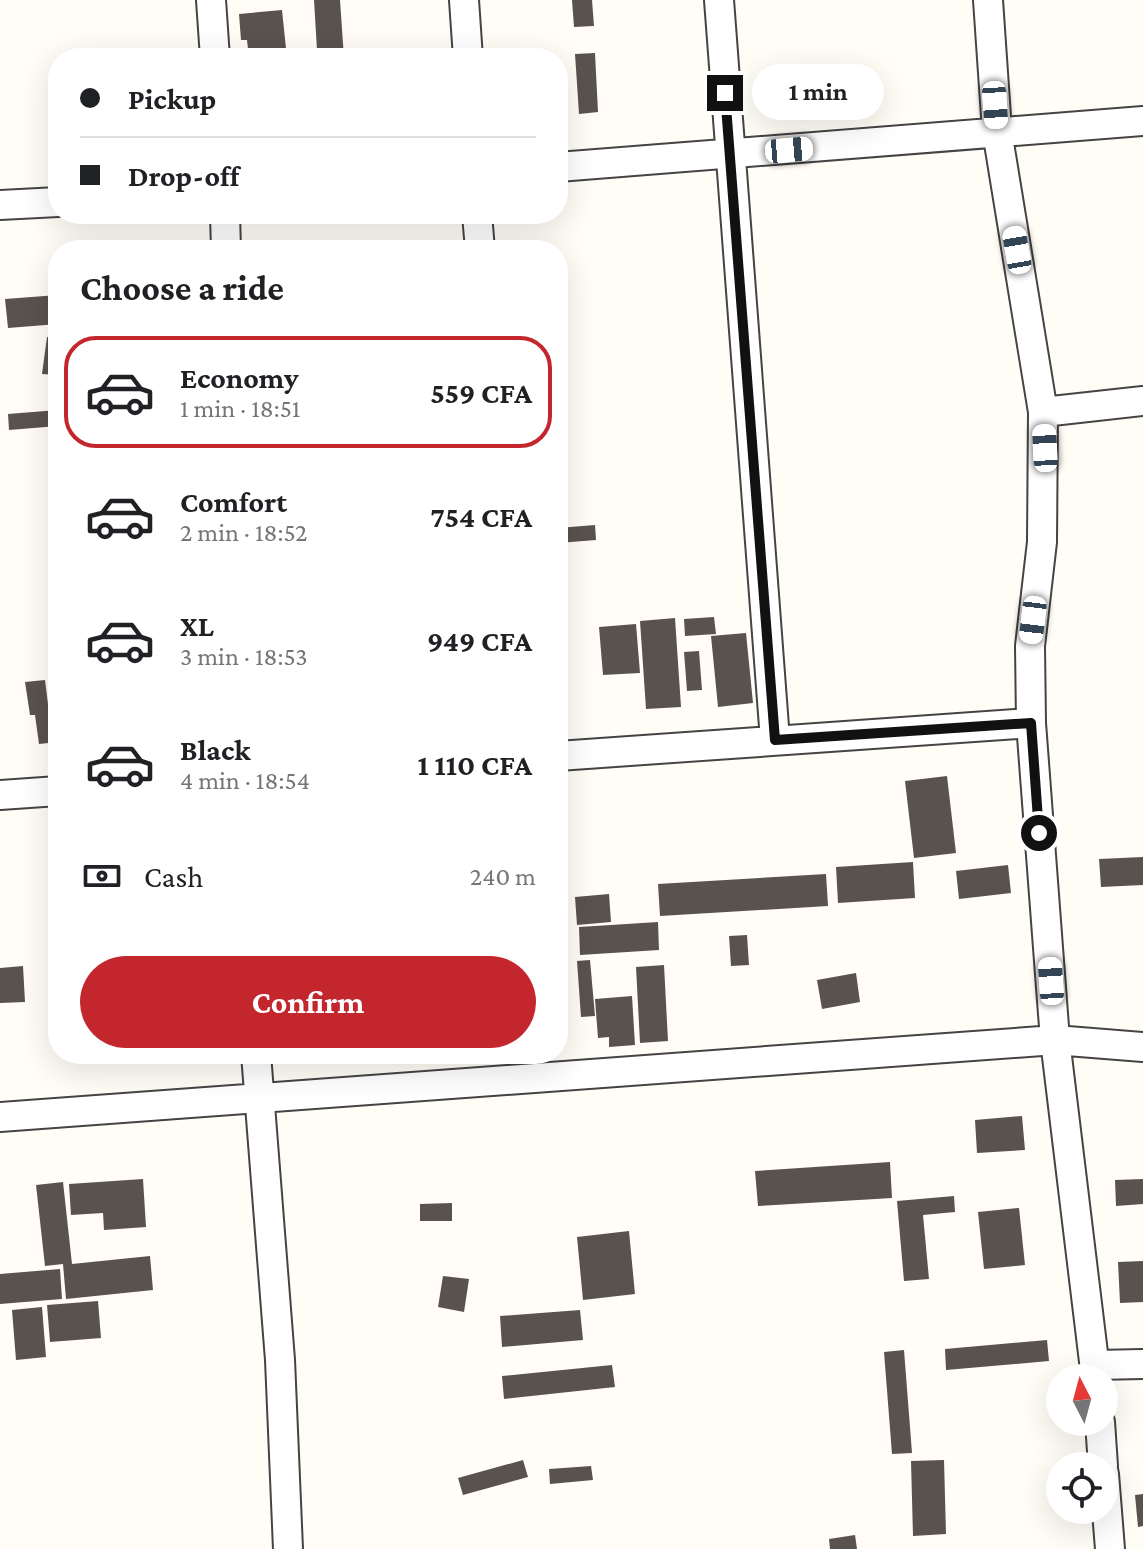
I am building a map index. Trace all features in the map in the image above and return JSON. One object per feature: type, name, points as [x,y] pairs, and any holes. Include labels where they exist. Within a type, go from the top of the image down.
[{"type":"street","points":[[211,0],[214,48]]},
{"type":"street","points":[[464,0],[467,48]]},
{"type":"street","points":[[719,0],[775,740]]},
{"type":"street","points":[[988,0],[997,131],[1043,412],[1042,542],[1030,646],[1031,723],[1055,1040],[1094,1364]]},
{"type":"street","points":[[568,166],[1143,121]]},
{"type":"street","points":[[0,205],[48,203]]},
{"type":"street","points":[[1043,412],[1143,401]]},
{"type":"street","points":[[568,755],[1031,723]]},
{"type":"street","points":[[0,795],[48,792]]},
{"type":"street","points":[[0,1117],[1055,1040],[1143,1047]]},
{"type":"street","points":[[256,1064],[280,1360],[288,1549]]},
{"type":"street","points":[[1118,1368],[1143,1364]]},
{"type":"street","points":[[1108,1524],[1110,1549]]},
{"type":"building","points":[[314,0],[340,0],[343,48],[317,48]]},
{"type":"building","points":[[572,0],[592,0],[594,26],[574,27]]},
{"type":"building","points":[[282,10],[286,48],[248,48],[247,40],[241,40],[239,14]]},
{"type":"building","points":[[595,53],[598,112],[579,114],[575,54]]},
{"type":"building","points":[[48,296],[48,325],[8,328],[5,299]]},
{"type":"building","points":[[47,337],[48,337],[48,374],[42,374]]},
{"type":"building","points":[[48,411],[48,427],[9,430],[8,414]]},
{"type":"building","points":[[595,525],[596,540],[568,542],[568,527]]},
{"type":"building","points":[[714,617],[716,634],[685,636],[684,619]]},
{"type":"building","points":[[675,618],[681,707],[646,709],[640,621]]},
{"type":"building","points":[[636,624],[640,673],[603,675],[599,627]]},
{"type":"building","points":[[746,633],[753,703],[718,707],[711,636]]},
{"type":"building","points":[[699,651],[702,690],[687,691],[684,652]]},
{"type":"building","points":[[45,680],[48,743],[39,744],[35,715],[30,715],[25,682]]},
{"type":"building","points":[[947,776],[956,853],[914,858],[905,781]]},
{"type":"building","points":[[1143,857],[1143,885],[1101,887],[1099,859]]},
{"type":"building","points":[[913,862],[915,898],[838,903],[836,867]]},
{"type":"building","points":[[1008,865],[1011,893],[959,899],[956,871]]},
{"type":"building","points":[[826,874],[828,906],[660,916],[658,884]]},
{"type":"building","points":[[609,894],[611,922],[577,925],[575,897]]},
{"type":"building","points":[[658,922],[659,950],[580,955],[579,927]]},
{"type":"building","points":[[747,935],[749,965],[731,966],[729,936]]},
{"type":"building","points":[[590,960],[595,1016],[581,1017],[577,961]]},
{"type":"building","points":[[664,965],[668,1041],[640,1043],[636,967]]},
{"type":"building","points":[[23,966],[25,1002],[0,1003],[0,968]]},
{"type":"building","points":[[856,973],[860,1002],[822,1009],[817,980]]},
{"type":"building","points":[[632,996],[635,1045],[609,1047],[609,1037],[598,1038],[595,999]]},
{"type":"building","points":[[1022,1116],[1025,1150],[977,1153],[975,1120]]},
{"type":"building","points":[[890,1162],[892,1198],[758,1206],[755,1171]]},
{"type":"building","points":[[143,1179],[146,1227],[104,1230],[103,1213],[71,1215],[69,1184]]},
{"type":"building","points":[[1143,1179],[1143,1204],[1116,1206],[1115,1180]]},
{"type":"building","points":[[63,1182],[72,1264],[150,1256],[153,1290],[66,1299],[63,1264],[45,1266],[36,1185]]},
{"type":"building","points":[[954,1196],[955,1212],[923,1215],[929,1279],[904,1281],[897,1201]]},
{"type":"building","points":[[452,1203],[452,1221],[420,1221],[420,1204]]},
{"type":"building","points":[[1019,1208],[1025,1265],[984,1269],[978,1212]]},
{"type":"building","points":[[629,1231],[635,1294],[583,1300],[577,1237]]},
{"type":"building","points":[[1143,1261],[1143,1302],[1120,1303],[1118,1262]]},
{"type":"building","points":[[60,1269],[62,1299],[0,1304],[0,1274]]},
{"type":"building","points":[[443,1276],[469,1279],[464,1312],[438,1307]]},
{"type":"building","points":[[98,1301],[101,1338],[50,1342],[47,1305]]},
{"type":"building","points":[[42,1307],[46,1357],[16,1360],[12,1310]]},
{"type":"building","points":[[580,1310],[583,1340],[502,1347],[500,1316]]},
{"type":"building","points":[[1047,1340],[1049,1361],[946,1370],[945,1349]]},
{"type":"building","points":[[904,1350],[912,1453],[892,1454],[884,1352]]},
{"type":"building","points":[[612,1365],[615,1387],[504,1399],[502,1376]]},
{"type":"building","points":[[523,1460],[528,1477],[463,1495],[458,1478]]},
{"type":"building","points":[[944,1460],[946,1534],[913,1536],[911,1461]]},
{"type":"building","points":[[591,1466],[593,1480],[550,1484],[549,1469]]},
{"type":"building","points":[[1143,1494],[1143,1526],[1138,1527],[1135,1495]]},
{"type":"building","points":[[855,1535],[857,1549],[830,1549],[829,1539]]},
{"type":"route","points":[[725,93],[775,740],[1031,723],[1039,833]]}]
